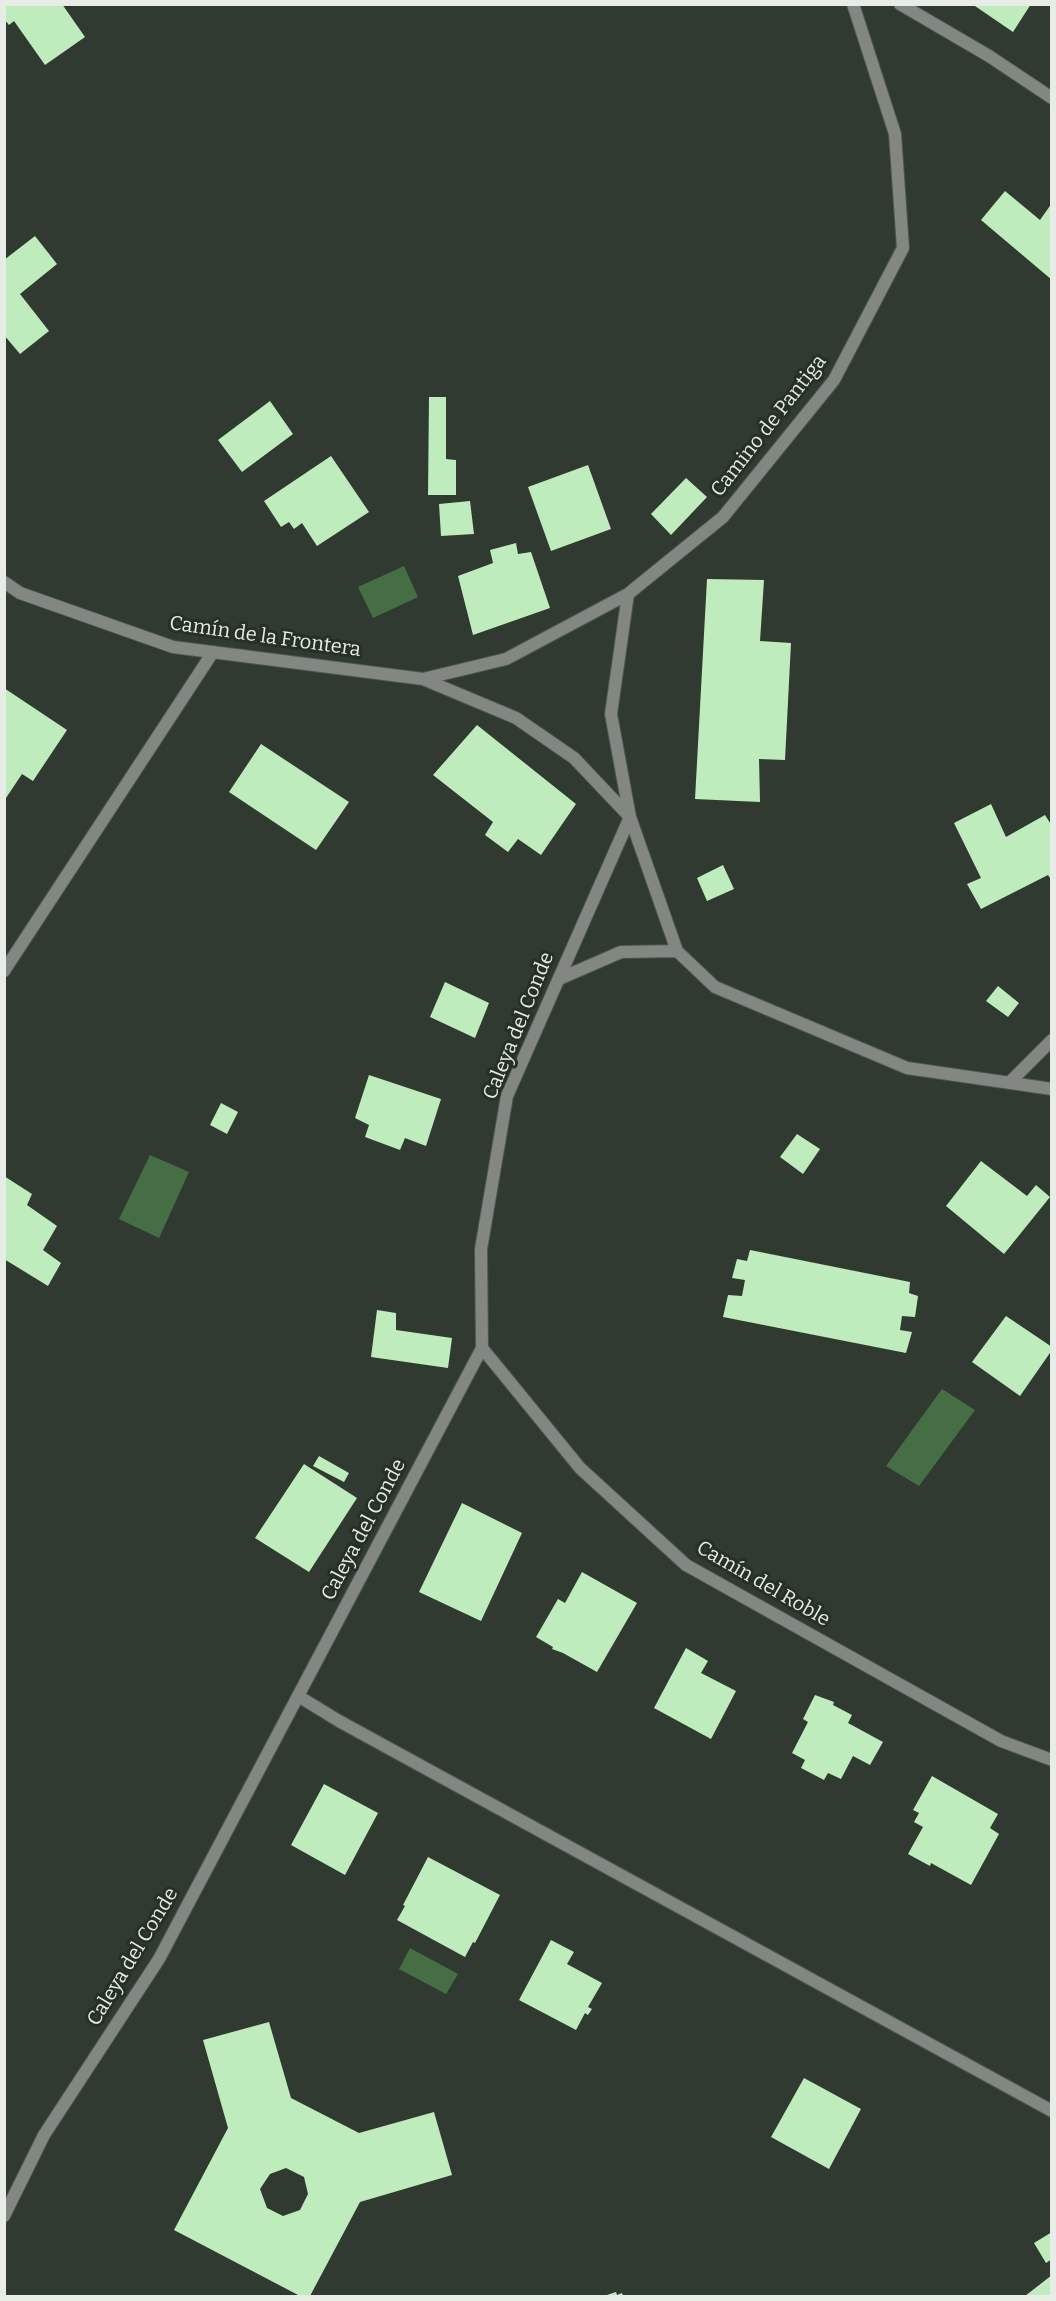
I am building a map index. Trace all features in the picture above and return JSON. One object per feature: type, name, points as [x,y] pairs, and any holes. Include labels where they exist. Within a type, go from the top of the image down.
[{"type":"street","name":"Camino de Pantiga","points":[[423,679],[506,659],[628,594],[723,517],[834,380],[903,248],[895,134],[853,4]]},
{"type":"street","points":[[900,4],[989,56],[1052,98]]},
{"type":"street","name":"Camín de la Frontera","points":[[4,582],[20,593],[173,647],[423,679]]},
{"type":"street","points":[[628,594],[611,714],[630,817],[677,951],[715,987],[907,1068],[1052,1089]]},
{"type":"street","points":[[4,971],[213,652]]},
{"type":"street","points":[[423,679],[516,718],[574,758],[630,817]]},
{"type":"street","name":"Caleya del Conde","points":[[4,2216],[44,2135],[159,1959],[482,1348],[481,1249],[507,1096],[630,817]]},
{"type":"street","points":[[559,978],[621,952],[677,951]]},
{"type":"street","points":[[1010,1082],[1052,1040]]},
{"type":"street","name":"Camín del Roble","points":[[482,1348],[580,1468],[686,1565],[1001,1741],[1052,1760]]},
{"type":"street","points":[[298,1696],[1052,2111]]},
{"type":"shaded area","points":[[404,566],[418,597],[373,618],[358,587]]},
{"type":"shaded area","points":[[150,1155],[189,1172],[159,1238],[119,1219]]},
{"type":"shaded area","points":[[942,1389],[975,1410],[919,1486],[886,1466]]},
{"type":"shaded area","points":[[410,1948],[458,1974],[446,1994],[399,1969]]},
{"type":"building","points":[[4,4],[62,4],[85,37],[45,65],[14,21],[9,25],[4,19]]},
{"type":"building","points":[[972,4],[1031,4],[1013,32]]},
{"type":"building","points":[[1005,191],[1040,220],[1052,203],[1052,280],[981,220]]},
{"type":"building","points":[[35,236],[57,264],[20,294],[49,331],[20,354],[4,335],[4,282],[6,281],[4,260]]},
{"type":"building","points":[[429,397],[446,397],[446,459],[456,460],[456,495],[428,495]]},
{"type":"building","points":[[270,401],[293,434],[242,472],[218,440]]},
{"type":"building","points":[[331,456],[369,512],[317,546],[302,523],[294,529],[289,522],[281,527],[264,501]]},
{"type":"building","points":[[588,465],[611,529],[551,551],[528,487]]},
{"type":"building","points":[[686,478],[707,497],[671,535],[651,514]]},
{"type":"building","points":[[470,501],[474,534],[441,536],[439,504]]},
{"type":"building","points":[[516,543],[518,554],[531,552],[550,608],[473,635],[458,576],[493,563],[490,550]]},
{"type":"building","points":[[707,579],[764,580],[760,641],[791,643],[785,760],[759,759],[760,802],[695,799]]},
{"type":"building","points":[[4,688],[67,730],[33,781],[22,774],[6,798]]},
{"type":"building","points":[[477,725],[576,804],[541,855],[518,839],[508,852],[485,835],[493,822],[433,775]]},
{"type":"building","points":[[261,744],[349,802],[316,850],[229,792]]},
{"type":"building","points":[[991,804],[1006,837],[1045,815],[1052,826],[1052,881],[1048,875],[981,909],[967,884],[981,878],[954,823]]},
{"type":"building","points":[[723,865],[734,889],[707,901],[697,878]]},
{"type":"building","points":[[445,982],[489,1003],[475,1038],[430,1017]]},
{"type":"building","points":[[998,986],[1019,1003],[1008,1017],[986,1001]]},
{"type":"building","points":[[369,1075],[441,1099],[426,1146],[405,1138],[400,1150],[365,1137],[369,1125],[355,1118]]},
{"type":"building","points":[[221,1103],[238,1112],[227,1134],[210,1125]]},
{"type":"building","points":[[797,1134],[820,1149],[803,1174],[780,1157]]},
{"type":"building","points":[[981,1161],[1027,1196],[1036,1185],[1050,1197],[1004,1254],[946,1206]]},
{"type":"building","points":[[4,1176],[32,1194],[27,1205],[57,1226],[43,1250],[61,1263],[48,1286],[4,1259]]},
{"type":"building","points":[[750,1250],[910,1282],[909,1293],[918,1296],[915,1317],[902,1316],[900,1330],[912,1332],[906,1353],[723,1317],[728,1295],[742,1296],[745,1280],[732,1278],[737,1259],[747,1261]]},
{"type":"building","points":[[377,1310],[396,1313],[396,1330],[452,1338],[448,1368],[371,1357]]},
{"type":"building","points":[[1006,1316],[1052,1347],[1020,1396],[972,1362]]},
{"type":"building","points":[[319,1456],[349,1473],[344,1482],[313,1466]]},
{"type":"building","points":[[304,1464],[357,1498],[309,1572],[255,1538]]},
{"type":"building","points":[[462,1503],[522,1533],[481,1621],[419,1592]]},
{"type":"building","points":[[582,1572],[637,1603],[597,1672],[552,1649],[553,1647],[536,1637],[558,1599],[565,1603]]},
{"type":"building","points":[[686,1648],[708,1661],[701,1673],[736,1691],[711,1739],[654,1708]]},
{"type":"building","points":[[815,1695],[834,1702],[833,1705],[852,1715],[848,1723],[883,1742],[870,1765],[853,1756],[841,1779],[828,1773],[824,1780],[801,1768],[805,1760],[792,1753],[808,1722],[803,1719]]},
{"type":"building","points":[[932,1776],[998,1814],[990,1828],[999,1834],[971,1885],[931,1863],[930,1866],[908,1854],[923,1827],[914,1822],[919,1813],[913,1810]]},
{"type":"building","points":[[324,1784],[378,1813],[345,1875],[291,1845]]},
{"type":"building","points":[[428,1857],[500,1895],[475,1943],[473,1942],[465,1957],[397,1920]]},
{"type":"building","points":[[551,1940],[574,1952],[567,1964],[602,1983],[588,2007],[592,2009],[588,2015],[585,2013],[576,2030],[519,2000]]},
{"type":"building","points":[[269,2022],[291,2098],[359,2133],[434,2112],[452,2175],[360,2202],[310,2296],[300,2296],[174,2230],[228,2128],[203,2040]],"holes":[[[286,2168],[304,2177],[308,2194],[300,2210],[283,2216],[267,2208],[260,2189],[270,2174]]]},
{"type":"building","points":[[804,2078],[861,2109],[829,2169],[771,2137]]},
{"type":"building","points":[[1052,2232],[1052,2259],[1046,2263],[1034,2243]]},
{"type":"building","points":[[1052,2275],[1052,2296],[1025,2296]]},
{"type":"building","points":[[616,2292],[617,2295],[622,2293],[623,2296],[604,2296]]}]
